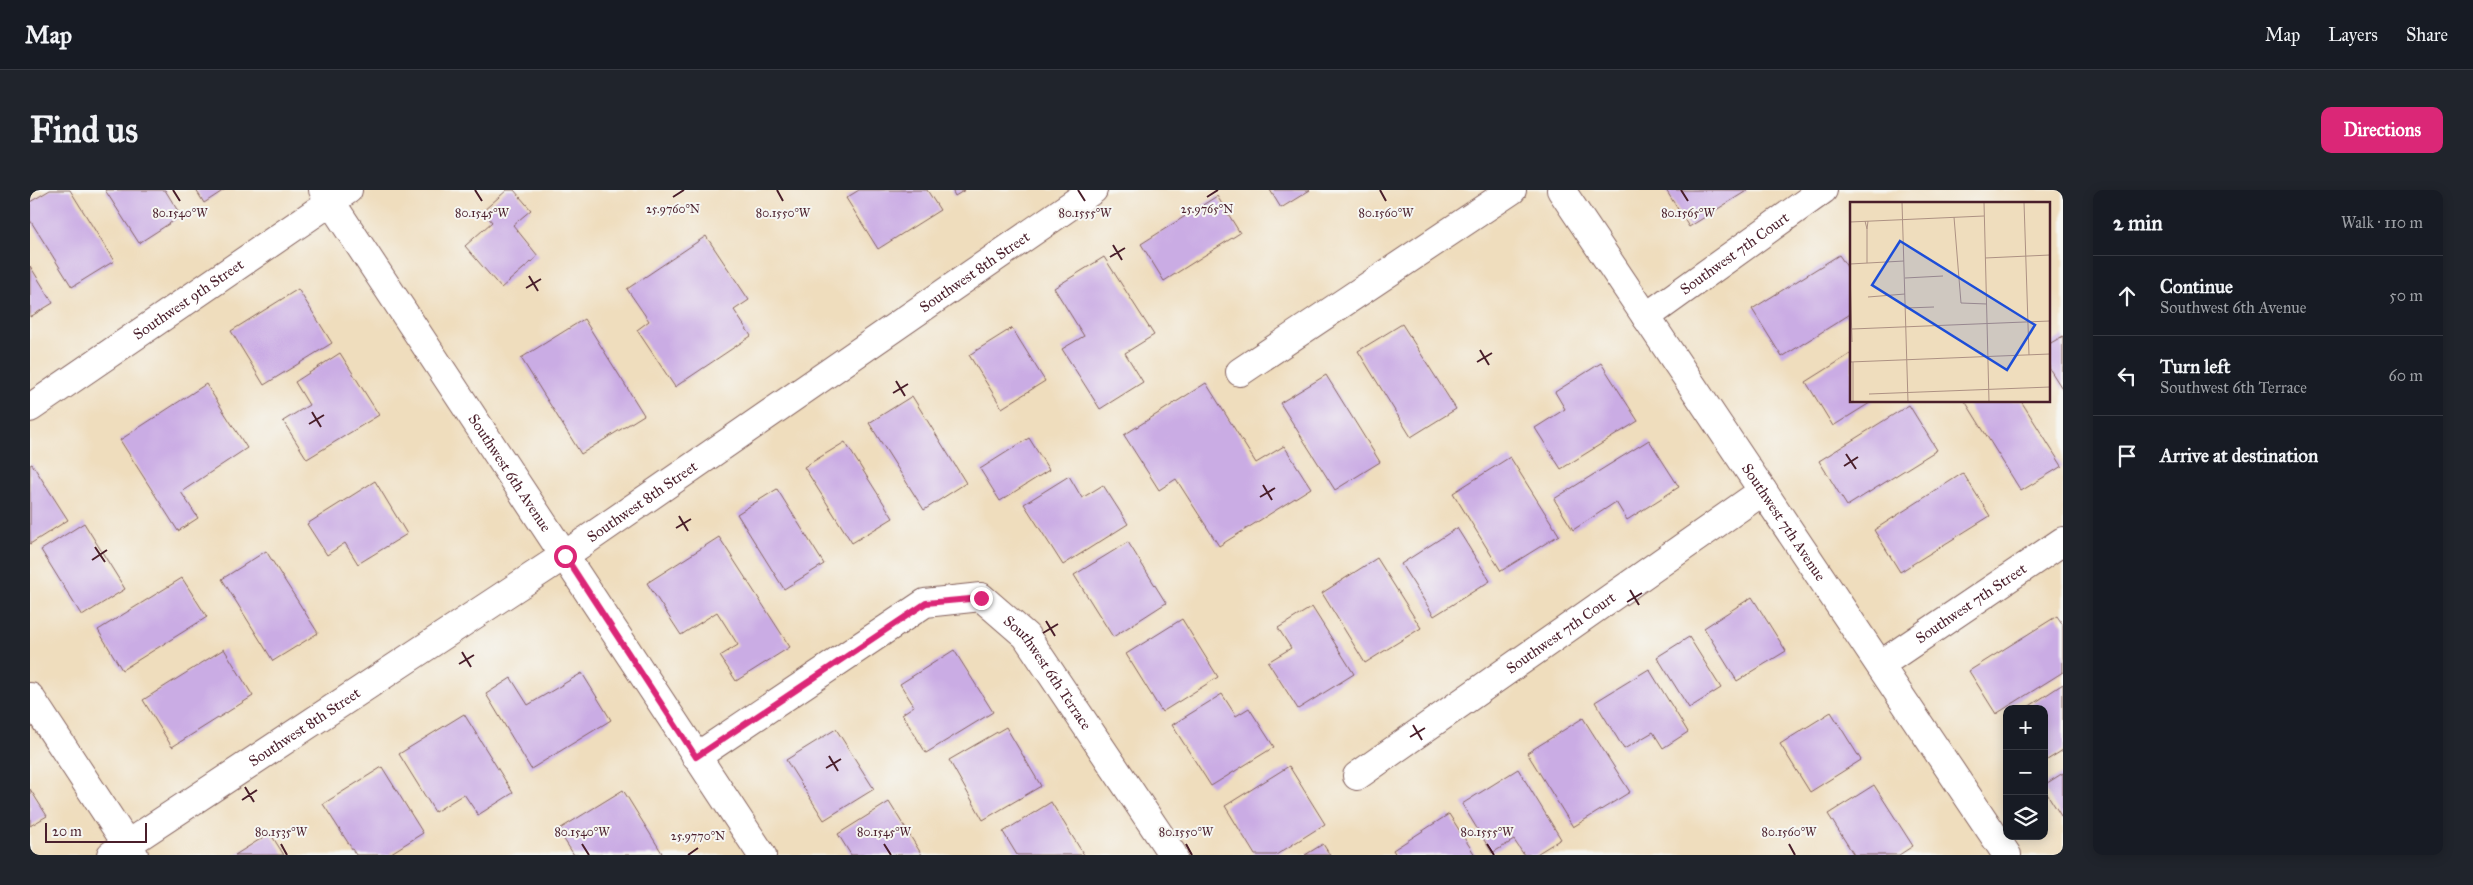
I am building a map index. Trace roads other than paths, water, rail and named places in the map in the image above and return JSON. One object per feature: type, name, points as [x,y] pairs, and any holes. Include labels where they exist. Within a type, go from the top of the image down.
[{"type":"street","name":"Southwest 8th Street","points":[[123,851],[565,556],[1093,190]]},
{"type":"street","points":[[1240,372],[1512,190]]},
{"type":"street","name":"Southwest 7th Avenue","points":[[1561,190],[2007,855]]},
{"type":"street","name":"Southwest 7th Court","points":[[1646,316],[1823,190]]},
{"type":"street","name":"Southwest 6th Avenue","points":[[334,194],[565,556],[762,855]]},
{"type":"street","name":"Southwest 9th Street","points":[[30,408],[334,194]]},
{"type":"street","name":"Southwest 7th Court","points":[[1357,776],[1763,491]]},
{"type":"street","name":"Southwest 7th Street","points":[[1880,665],[2063,541]]},
{"type":"street","name":"Southwest 6th Terrace","points":[[696,757],[926,603],[981,598],[1026,636],[1173,855]]},
{"type":"street","points":[[30,697],[123,851]]}]
